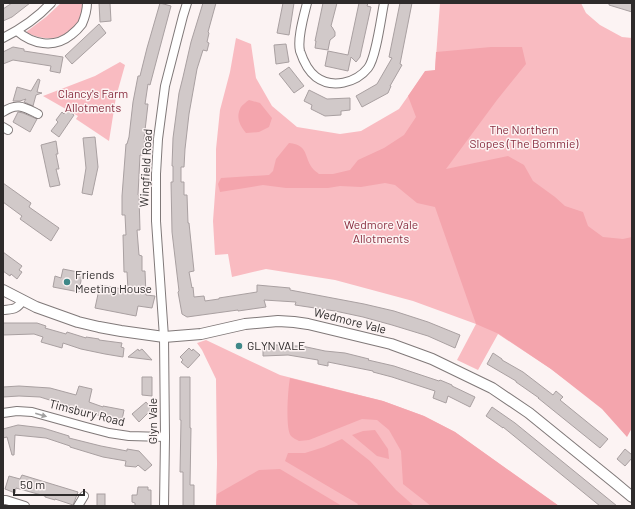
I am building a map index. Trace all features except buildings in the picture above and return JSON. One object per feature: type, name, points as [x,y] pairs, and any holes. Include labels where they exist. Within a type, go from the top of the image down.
[{"type":"street","points":[[3,38],[17,31],[35,18],[51,3]]},
{"type":"street","points":[[17,31],[26,38],[34,41],[44,43],[61,41],[81,26],[85,17],[87,3]]},
{"type":"street","name":"Wingfield Road","points":[[164,337],[156,221],[158,139],[165,86],[187,3]]},
{"type":"street","points":[[307,3],[300,37],[300,50],[304,61],[309,70],[316,77],[330,83],[341,84],[360,76],[369,67],[374,55],[384,3]]},
{"type":"street","points":[[3,112],[16,106],[25,107],[38,114]]},
{"type":"street","name":"Wedmore Vale","points":[[3,290],[36,307],[78,322],[121,331],[164,337],[200,334],[245,324],[278,321],[294,322],[383,342],[408,350],[432,359],[492,388],[529,413],[632,498]]},
{"type":"street","points":[[3,310],[14,309],[20,306],[22,301]]},
{"type":"street","name":"Glyn Vale","points":[[164,337],[164,506]]},
{"type":"street","name":"Timsbury Road","points":[[3,413],[17,411],[32,412],[109,433],[129,436],[165,437]]},
{"type":"street","points":[[78,506],[84,496]]},
{"type":"street","points":[[3,500],[25,506]]},
{"type":"green space","points":[[61,3],[84,3],[82,14],[71,30],[64,35],[55,38],[36,36],[26,32],[46,17]]},
{"type":"green space","name":"The Northern Slopes (The Bommie)","points":[[440,3],[581,3],[586,13],[600,25],[622,37],[632,38],[632,427],[603,408],[551,369],[498,334],[478,370],[457,360],[476,324],[413,301],[335,280],[266,269],[232,277],[228,254],[215,255],[213,221],[216,180],[216,149],[220,110],[230,72],[236,38],[251,44],[256,78],[272,106],[297,127],[340,134],[361,131],[399,109],[425,72],[435,71]]},
{"type":"green space","name":"Clancy's Farm Allotments","points":[[120,62],[125,65],[116,97],[109,141],[76,119],[78,116],[43,96],[95,76]]},
{"type":"green space","points":[[206,340],[280,375],[383,401],[424,416],[455,432],[559,506],[216,506],[216,379],[197,343]]},
{"type":"shaded area","points":[[491,47],[522,47],[526,64],[497,100],[446,169],[508,156],[524,165],[533,181],[565,206],[583,212],[588,226],[603,237],[623,239],[632,237],[632,428],[627,437],[602,409],[551,369],[499,334],[476,324],[435,207],[417,203],[395,185],[385,183],[361,187],[340,186],[328,188],[286,188],[263,185],[220,192],[218,184],[221,178],[269,175],[273,171],[276,159],[289,143],[296,144],[303,149],[308,161],[314,170],[319,174],[333,174],[350,170],[358,160],[384,148],[404,135],[416,117],[408,96],[425,71],[435,70],[436,52]]},
{"type":"shaded area","points":[[249,100],[260,103],[272,118],[269,127],[259,132],[246,133],[240,125],[238,116],[240,109]]},
{"type":"shaded area","points":[[290,378],[383,401],[424,416],[455,432],[559,506],[431,506],[403,484],[401,451],[389,430],[377,420],[362,419],[309,440],[299,441],[291,436],[288,425]]},
{"type":"shaded area","points":[[375,430],[388,449],[389,459],[377,456],[352,435],[363,431]]},
{"type":"shaded area","points":[[342,439],[370,461],[396,490],[414,506],[357,506],[358,504],[285,461],[288,453],[305,453]]},
{"type":"shaded area","points":[[280,469],[342,506],[216,506],[217,494],[259,470]]},
{"type":"place","name":"Friends Meeting House","points":[[67,282]]},
{"type":"place","name":"GLYN VALE","points":[[239,346]]},
{"type":"park label","name":"Wedmore Vale Allotments","points":[[381,232]]}]
